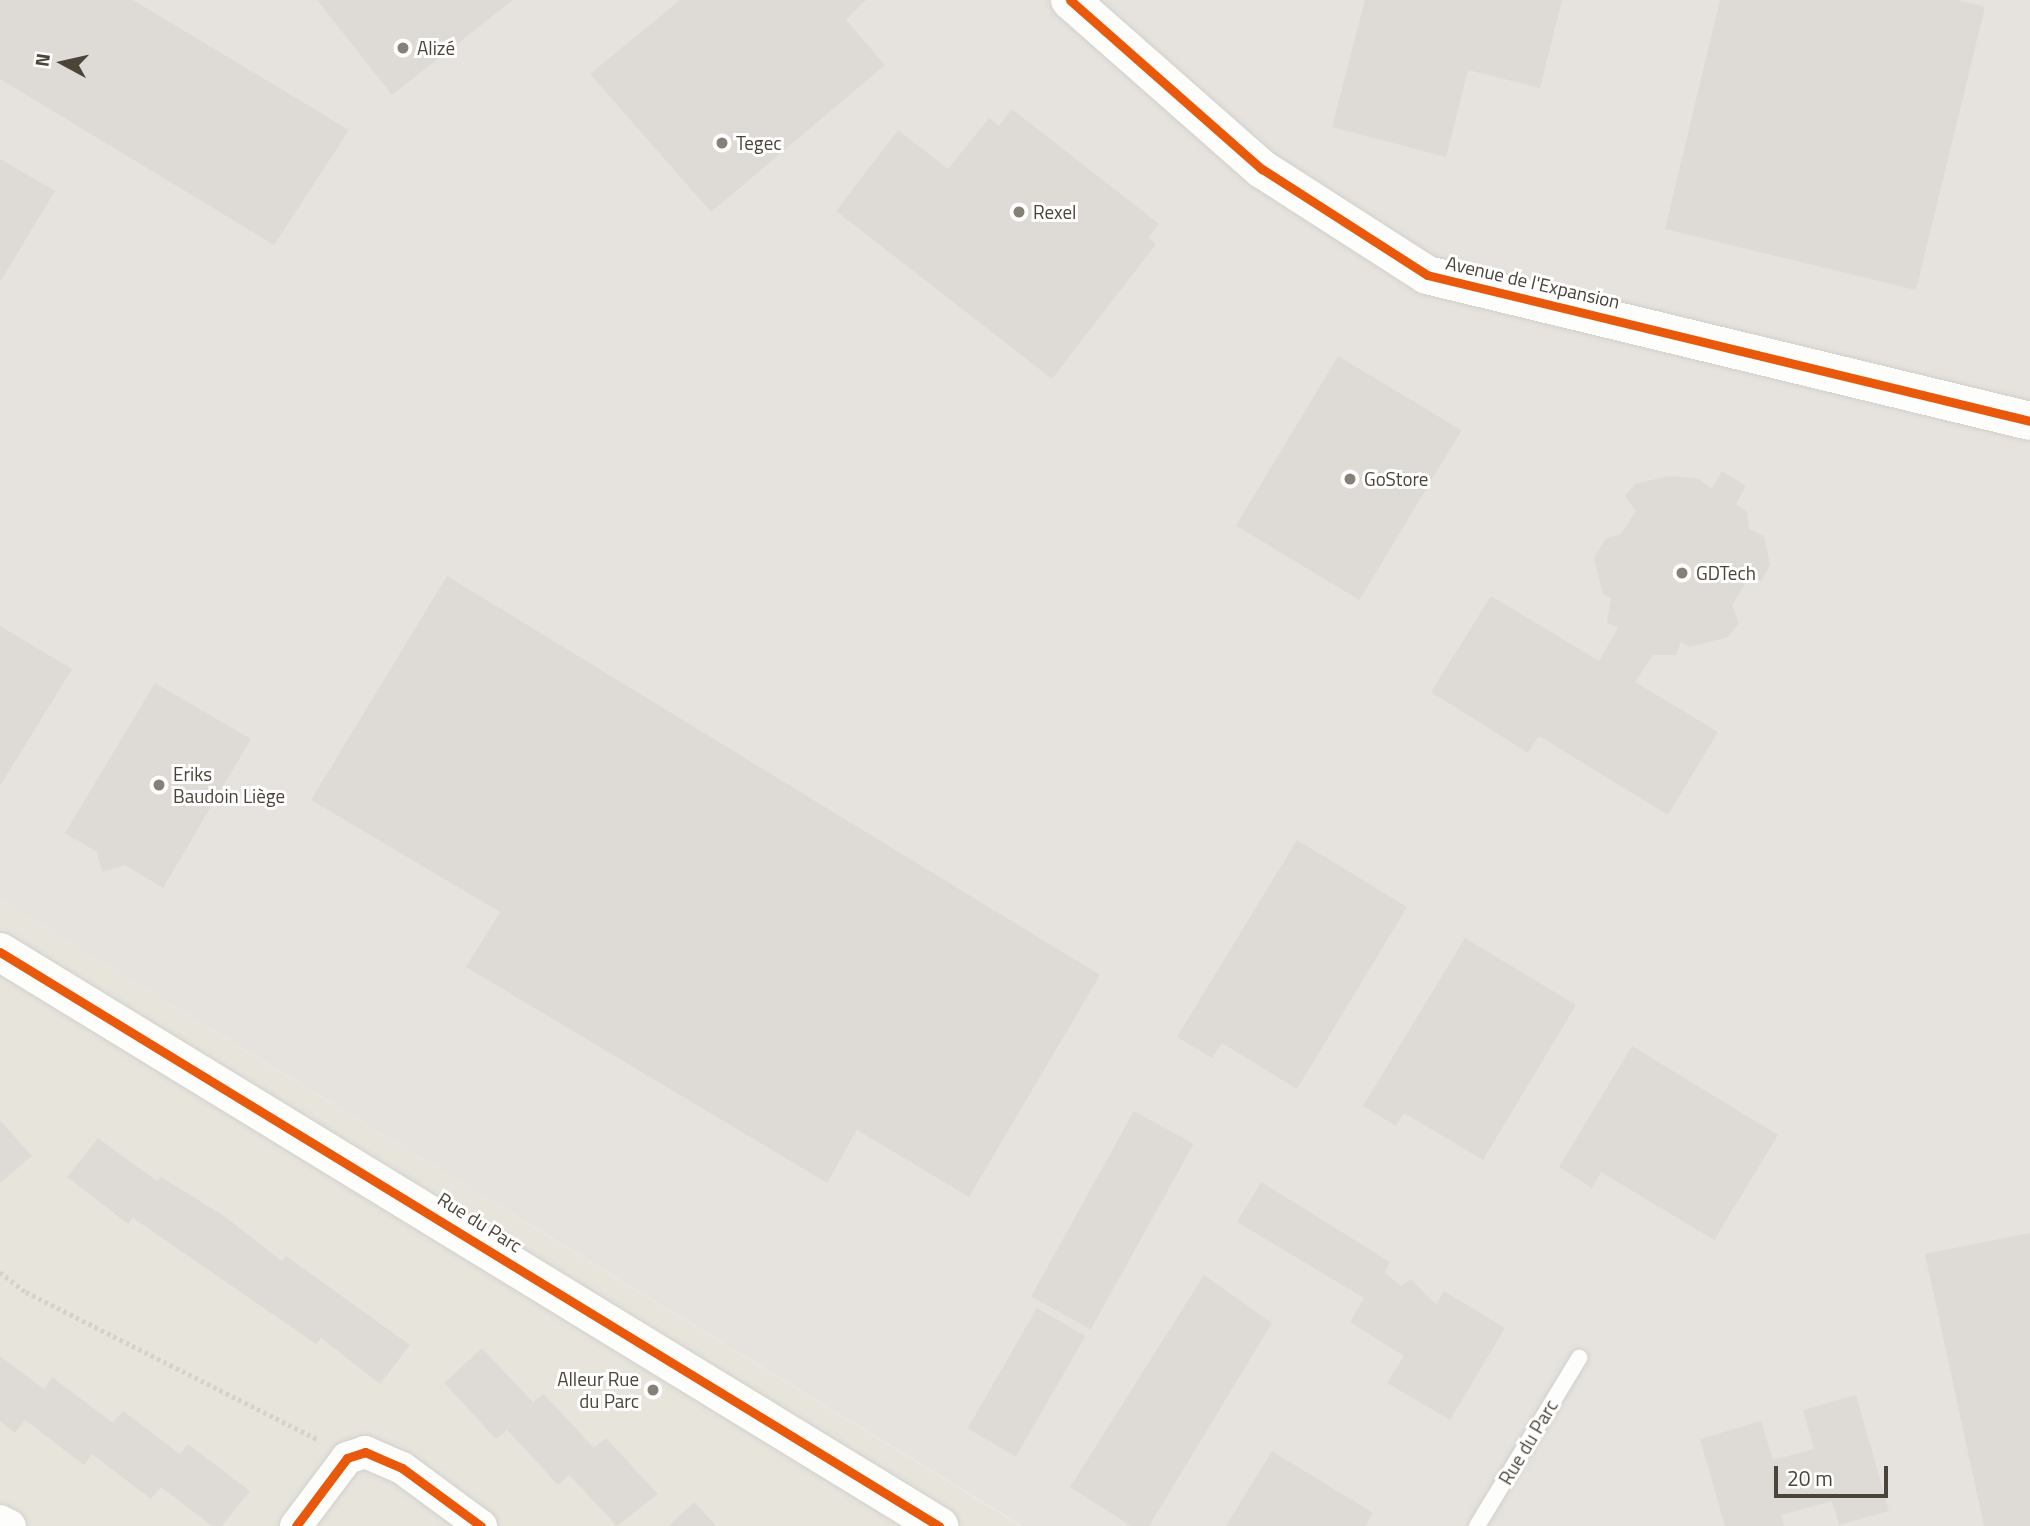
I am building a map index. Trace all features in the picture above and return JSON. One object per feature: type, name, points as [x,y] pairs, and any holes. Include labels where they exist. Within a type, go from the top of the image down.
[{"type":"street","name":"Avenue de l'Expansion","points":[[1070,0],[1262,169],[1427,275],[2030,421]]},
{"type":"street","name":"Rue du Parc","points":[[0,952],[936,1525]]},
{"type":"street","points":[[296,1526],[347,1458],[365,1452],[384,1458],[481,1526]]},
{"type":"street","points":[[0,1521],[10,1526]]},
{"type":"lane","name":"Rue du Parc","points":[[1477,1526],[1578,1358]]},
{"type":"path","points":[[0,1272],[26,1292],[291,1423],[347,1458]]},
{"type":"shaded area","points":[[0,0],[2030,0],[2030,1526],[1022,1526],[0,900]]},
{"type":"shaded area","points":[[0,900],[1018,1524],[1021,1526],[0,1526]]},
{"type":"building","points":[[0,0],[133,0],[349,130],[274,245],[0,79]]},
{"type":"building","name":"Alizé","points":[[317,0],[513,0],[392,95]]},
{"type":"building","name":"Tegec","points":[[680,0],[866,0],[846,20],[885,65],[711,212],[590,74]]},
{"type":"building","points":[[1365,0],[1562,0],[1540,88],[1468,70],[1446,157],[1332,127]]},
{"type":"building","points":[[1720,0],[1958,0],[1985,7],[1916,290],[1665,229]]},
{"type":"building","points":[[1012,109],[1159,224],[1148,238],[1156,244],[1052,379],[836,211],[898,130],[948,169],[989,118],[999,126]]},
{"type":"building","points":[[0,159],[55,191],[0,282]]},
{"type":"building","name":"GoStore","points":[[1338,356],[1461,430],[1359,600],[1236,526]]},
{"type":"building","points":[[1722,471],[1746,486],[1736,504],[1747,511],[1749,529],[1764,536],[1770,565],[1762,580],[1747,581],[1732,605],[1739,623],[1728,637],[1690,647],[1681,642],[1676,655],[1653,655],[1635,682],[1718,732],[1668,815],[1539,736],[1528,753],[1431,692],[1491,596],[1599,661],[1618,628],[1607,623],[1611,598],[1603,594],[1594,558],[1605,539],[1621,534],[1636,511],[1625,496],[1635,484],[1669,476],[1699,479],[1712,489]]},
{"type":"building","points":[[447,576],[1100,975],[969,1197],[857,1130],[827,1183],[466,967],[500,912],[311,800]]},
{"type":"building","points":[[0,626],[72,669],[0,786]]},
{"type":"building","name":"Eriks Baudoin Liège","points":[[155,683],[251,739],[163,888],[125,865],[102,872],[97,852],[65,833]]},
{"type":"building","points":[[1297,840],[1407,907],[1297,1089],[1222,1043],[1212,1058],[1177,1037]]},
{"type":"building","points":[[1465,938],[1576,1005],[1483,1160],[1404,1113],[1396,1126],[1363,1106]]},
{"type":"building","points":[[1632,1046],[1778,1135],[1714,1240],[1601,1172],[1592,1188],[1559,1167]]},
{"type":"building","points":[[1134,1111],[1193,1144],[1091,1329],[1031,1296]]},
{"type":"building","points":[[0,1120],[32,1156],[0,1183]]},
{"type":"building","points":[[98,1138],[157,1181],[161,1177],[224,1216],[282,1261],[286,1256],[410,1345],[380,1384],[321,1338],[316,1344],[133,1218],[128,1224],[67,1177]]},
{"type":"building","points":[[1261,1182],[1390,1262],[1385,1273],[1401,1286],[1411,1279],[1436,1305],[1444,1291],[1505,1328],[1450,1420],[1387,1383],[1404,1356],[1350,1322],[1364,1298],[1237,1222]]},
{"type":"building","points":[[2030,1233],[2030,1526],[1984,1526],[1925,1254]]},
{"type":"building","points":[[1204,1275],[1272,1323],[1149,1526],[1131,1526],[1070,1487]]},
{"type":"building","points":[[1037,1308],[1085,1336],[1016,1456],[968,1428]]},
{"type":"building","points":[[482,1348],[533,1402],[544,1394],[594,1448],[606,1438],[658,1494],[617,1526],[569,1475],[558,1485],[507,1430],[496,1439],[444,1383]]},
{"type":"building","points":[[0,1356],[44,1389],[52,1377],[113,1423],[123,1411],[180,1454],[188,1444],[250,1491],[222,1526],[212,1526],[161,1487],[151,1499],[92,1454],[84,1465],[25,1420],[15,1433],[0,1421]]},
{"type":"building","points":[[1856,1395],[1889,1511],[1839,1525],[1832,1501],[1781,1515],[1784,1526],[1725,1526],[1700,1439],[1761,1421],[1773,1460],[1814,1449],[1803,1410]]},
{"type":"building","points":[[1272,1451],[1373,1513],[1365,1526],[1226,1526]]},
{"type":"building","points":[[694,1502],[717,1526],[668,1526]]},
{"type":"cycle path","points":[[1070,0],[1262,169],[1427,275],[2030,421]]},
{"type":"cycle path","points":[[0,952],[939,1526]]},
{"type":"cycle path","points":[[296,1526],[347,1458],[365,1452],[402,1468],[481,1526]]},
{"type":"place","name":"Alizé","points":[[403,48]]},
{"type":"place","name":"Tegec","points":[[722,143]]},
{"type":"place","name":"Rexel","points":[[1019,212]]},
{"type":"place","name":"GoStore","points":[[1350,479]]},
{"type":"place","name":"GDTech","points":[[1682,573]]},
{"type":"place","name":"Eriks Baudoin Liège","points":[[159,785]]},
{"type":"place","name":"Alleur Rue du Parc","points":[[653,1390]]}]
